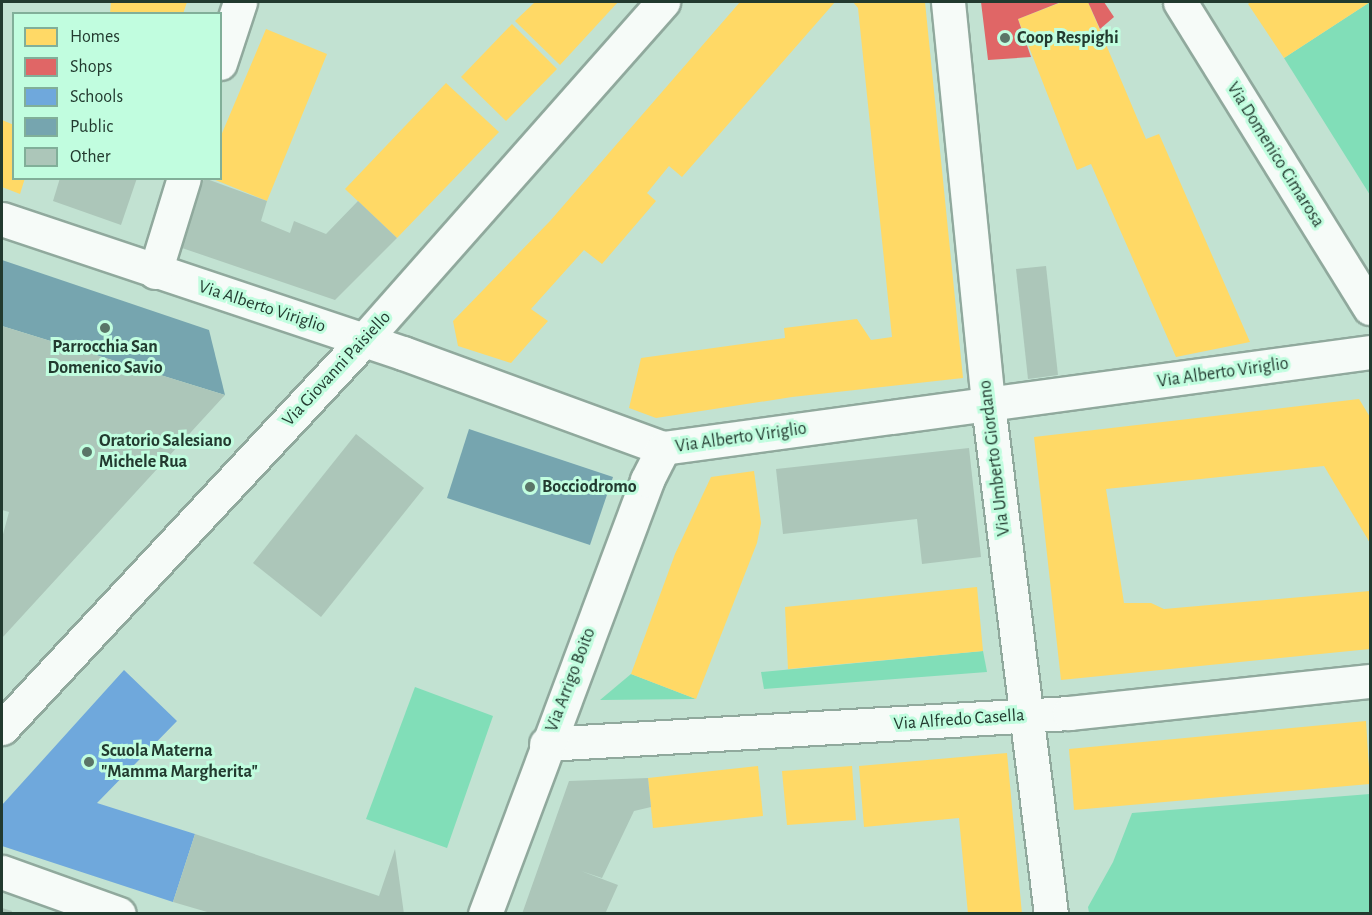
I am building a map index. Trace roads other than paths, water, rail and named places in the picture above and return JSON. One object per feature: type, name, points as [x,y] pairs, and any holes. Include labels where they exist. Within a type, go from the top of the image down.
[{"type":"street","points":[[222,57],[240,2]]},
{"type":"street","name":"Via Giovanni Paisiello","points":[[2,728],[363,341],[663,2]]},
{"type":"street","name":"Via Umberto Giordano","points":[[948,2],[988,404],[1051,914]]},
{"type":"street","name":"Via Domenico Cimarosa","points":[[1180,2],[1371,308]]},
{"type":"street","points":[[155,272],[183,180]]},
{"type":"street","name":"Via Alberto Viriglio","points":[[2,219],[363,341],[663,448],[1371,352]]},
{"type":"street","name":"Via Arrigo Boito","points":[[485,914],[546,744],[647,480],[663,448]]},
{"type":"street","name":"Via Alfredo Casella","points":[[546,744],[1026,716],[1371,681]]},
{"type":"street","points":[[2,872],[119,914]]},
{"type":"place","name":"Coop Respighi","points":[[1005,38]]},
{"type":"place","name":"Parrocchia San Domenico Savio","points":[[105,328]]},
{"type":"place","name":"Oratorio Salesiano Michele Rua","points":[[87,452]]},
{"type":"place","name":"Bocciodromo","points":[[530,487]]},
{"type":"place","name":"Scuola Materna \"Mamma Margherita\"","points":[[89,762]]}]
